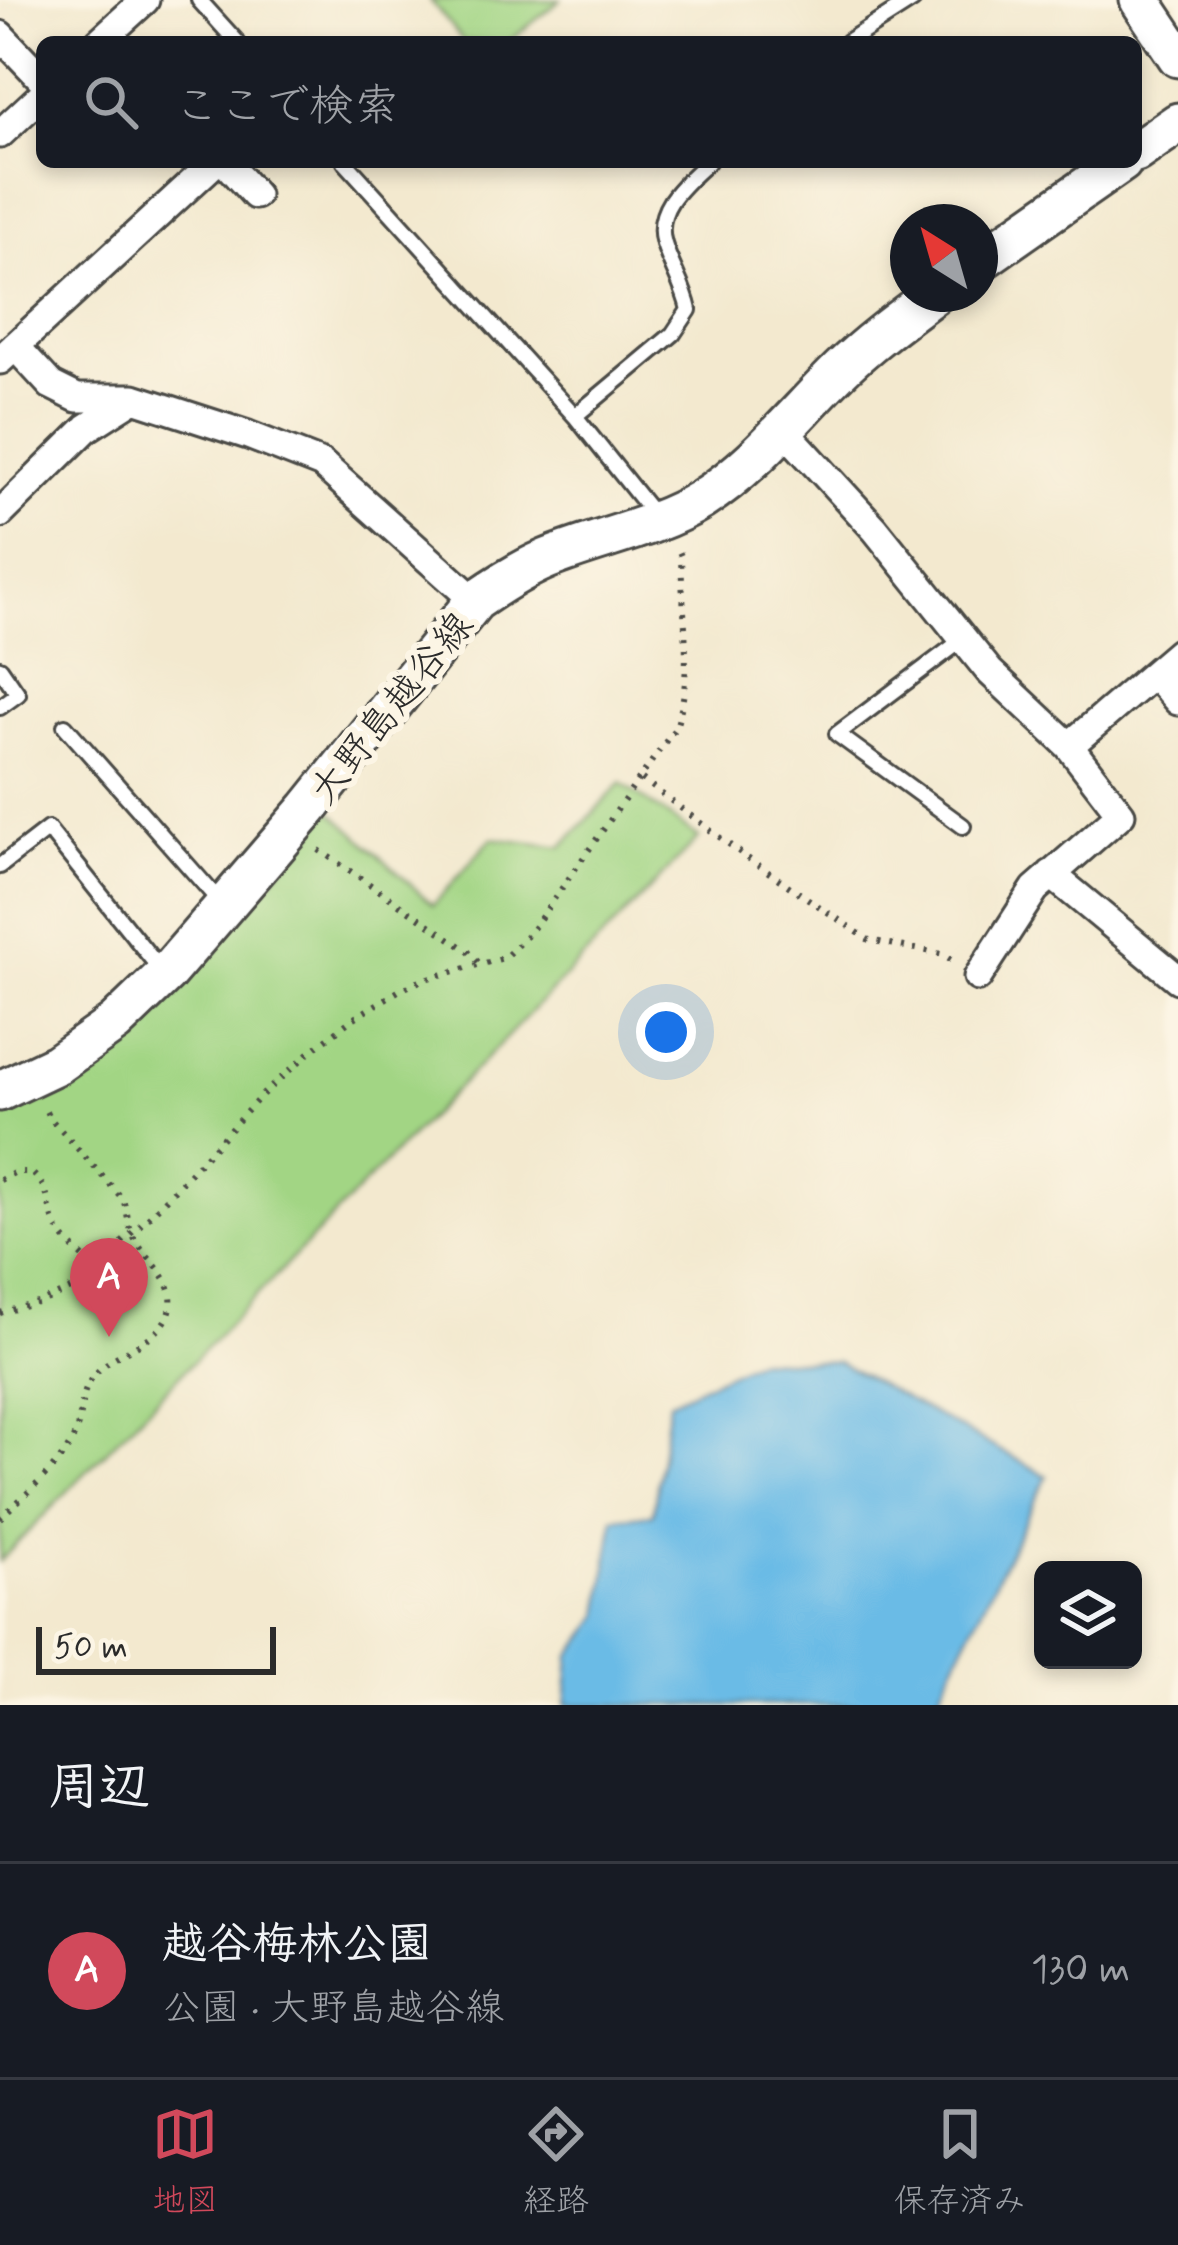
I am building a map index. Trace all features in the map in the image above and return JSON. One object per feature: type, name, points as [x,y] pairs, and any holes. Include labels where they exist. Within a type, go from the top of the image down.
[{"type":"main road","points":[[1140,0],[1178,57]]},
{"type":"main road","points":[[1142,148],[1178,123]]},
{"type":"main road","points":[[998,248],[1113,168]]},
{"type":"main road","name":"大野島越谷線","points":[[0,1091],[57,1064],[115,1023],[165,975],[317,799],[476,601],[547,559],[666,528],[736,476],[865,348],[911,312]]},
{"type":"street","points":[[109,36],[145,0]]},
{"type":"street","points":[[0,34],[36,73]]},
{"type":"street","points":[[0,134],[36,101]]},
{"type":"street","points":[[208,168],[7,353],[77,398],[134,398],[322,464],[476,601]]},
{"type":"street","points":[[230,168],[255,195]]},
{"type":"street","points":[[0,514],[87,428],[134,398]]},
{"type":"street","points":[[784,430],[875,529],[989,671],[1069,746],[1121,814],[1035,889],[978,976]]},
{"type":"street","points":[[1069,746],[1178,652]]},
{"type":"street","points":[[1155,675],[1178,701]]},
{"type":"street","points":[[1051,874],[1178,979]]},
{"type":"lane","points":[[199,0],[232,36]]},
{"type":"lane","points":[[857,36],[914,0]]},
{"type":"lane","points":[[350,168],[575,416],[666,528]]},
{"type":"lane","points":[[575,416],[673,334],[689,310],[663,241],[663,211],[701,168]]},
{"type":"lane","points":[[962,640],[837,734],[963,826]]},
{"type":"lane","points":[[0,668],[18,694],[0,707]]},
{"type":"lane","points":[[65,726],[224,907]]},
{"type":"lane","points":[[0,866],[48,829],[165,975]]},
{"type":"path","points":[[0,1313],[69,1289],[95,1268],[263,1094],[351,1020],[400,990],[437,975],[505,958],[530,933],[676,727],[683,706],[681,556],[666,528]]},
{"type":"path","points":[[642,778],[746,857],[869,940],[942,954],[978,976]]},
{"type":"path","points":[[310,844],[467,950],[479,964]]},
{"type":"path","points":[[0,1518],[66,1451],[97,1370],[150,1336],[164,1324],[171,1307],[161,1270],[132,1234],[122,1198],[43,1105]]},
{"type":"path","points":[[0,1180],[16,1172],[31,1172],[44,1184],[61,1234],[95,1268]]},
{"type":"green space","points":[[430,0],[561,0],[516,36],[459,36]]},
{"type":"green space","points":[[621,783],[699,838],[0,1561],[0,1112],[95,1066],[229,931],[330,810],[433,905],[492,838],[562,847]]},
{"type":"water","points":[[758,1359],[838,1362],[1047,1476],[934,1705],[566,1705],[570,1657],[600,1616],[614,1518],[653,1514],[669,1402]]},
{"type":"place","name":"越谷梅林公園","points":[[109,1337]]}]
